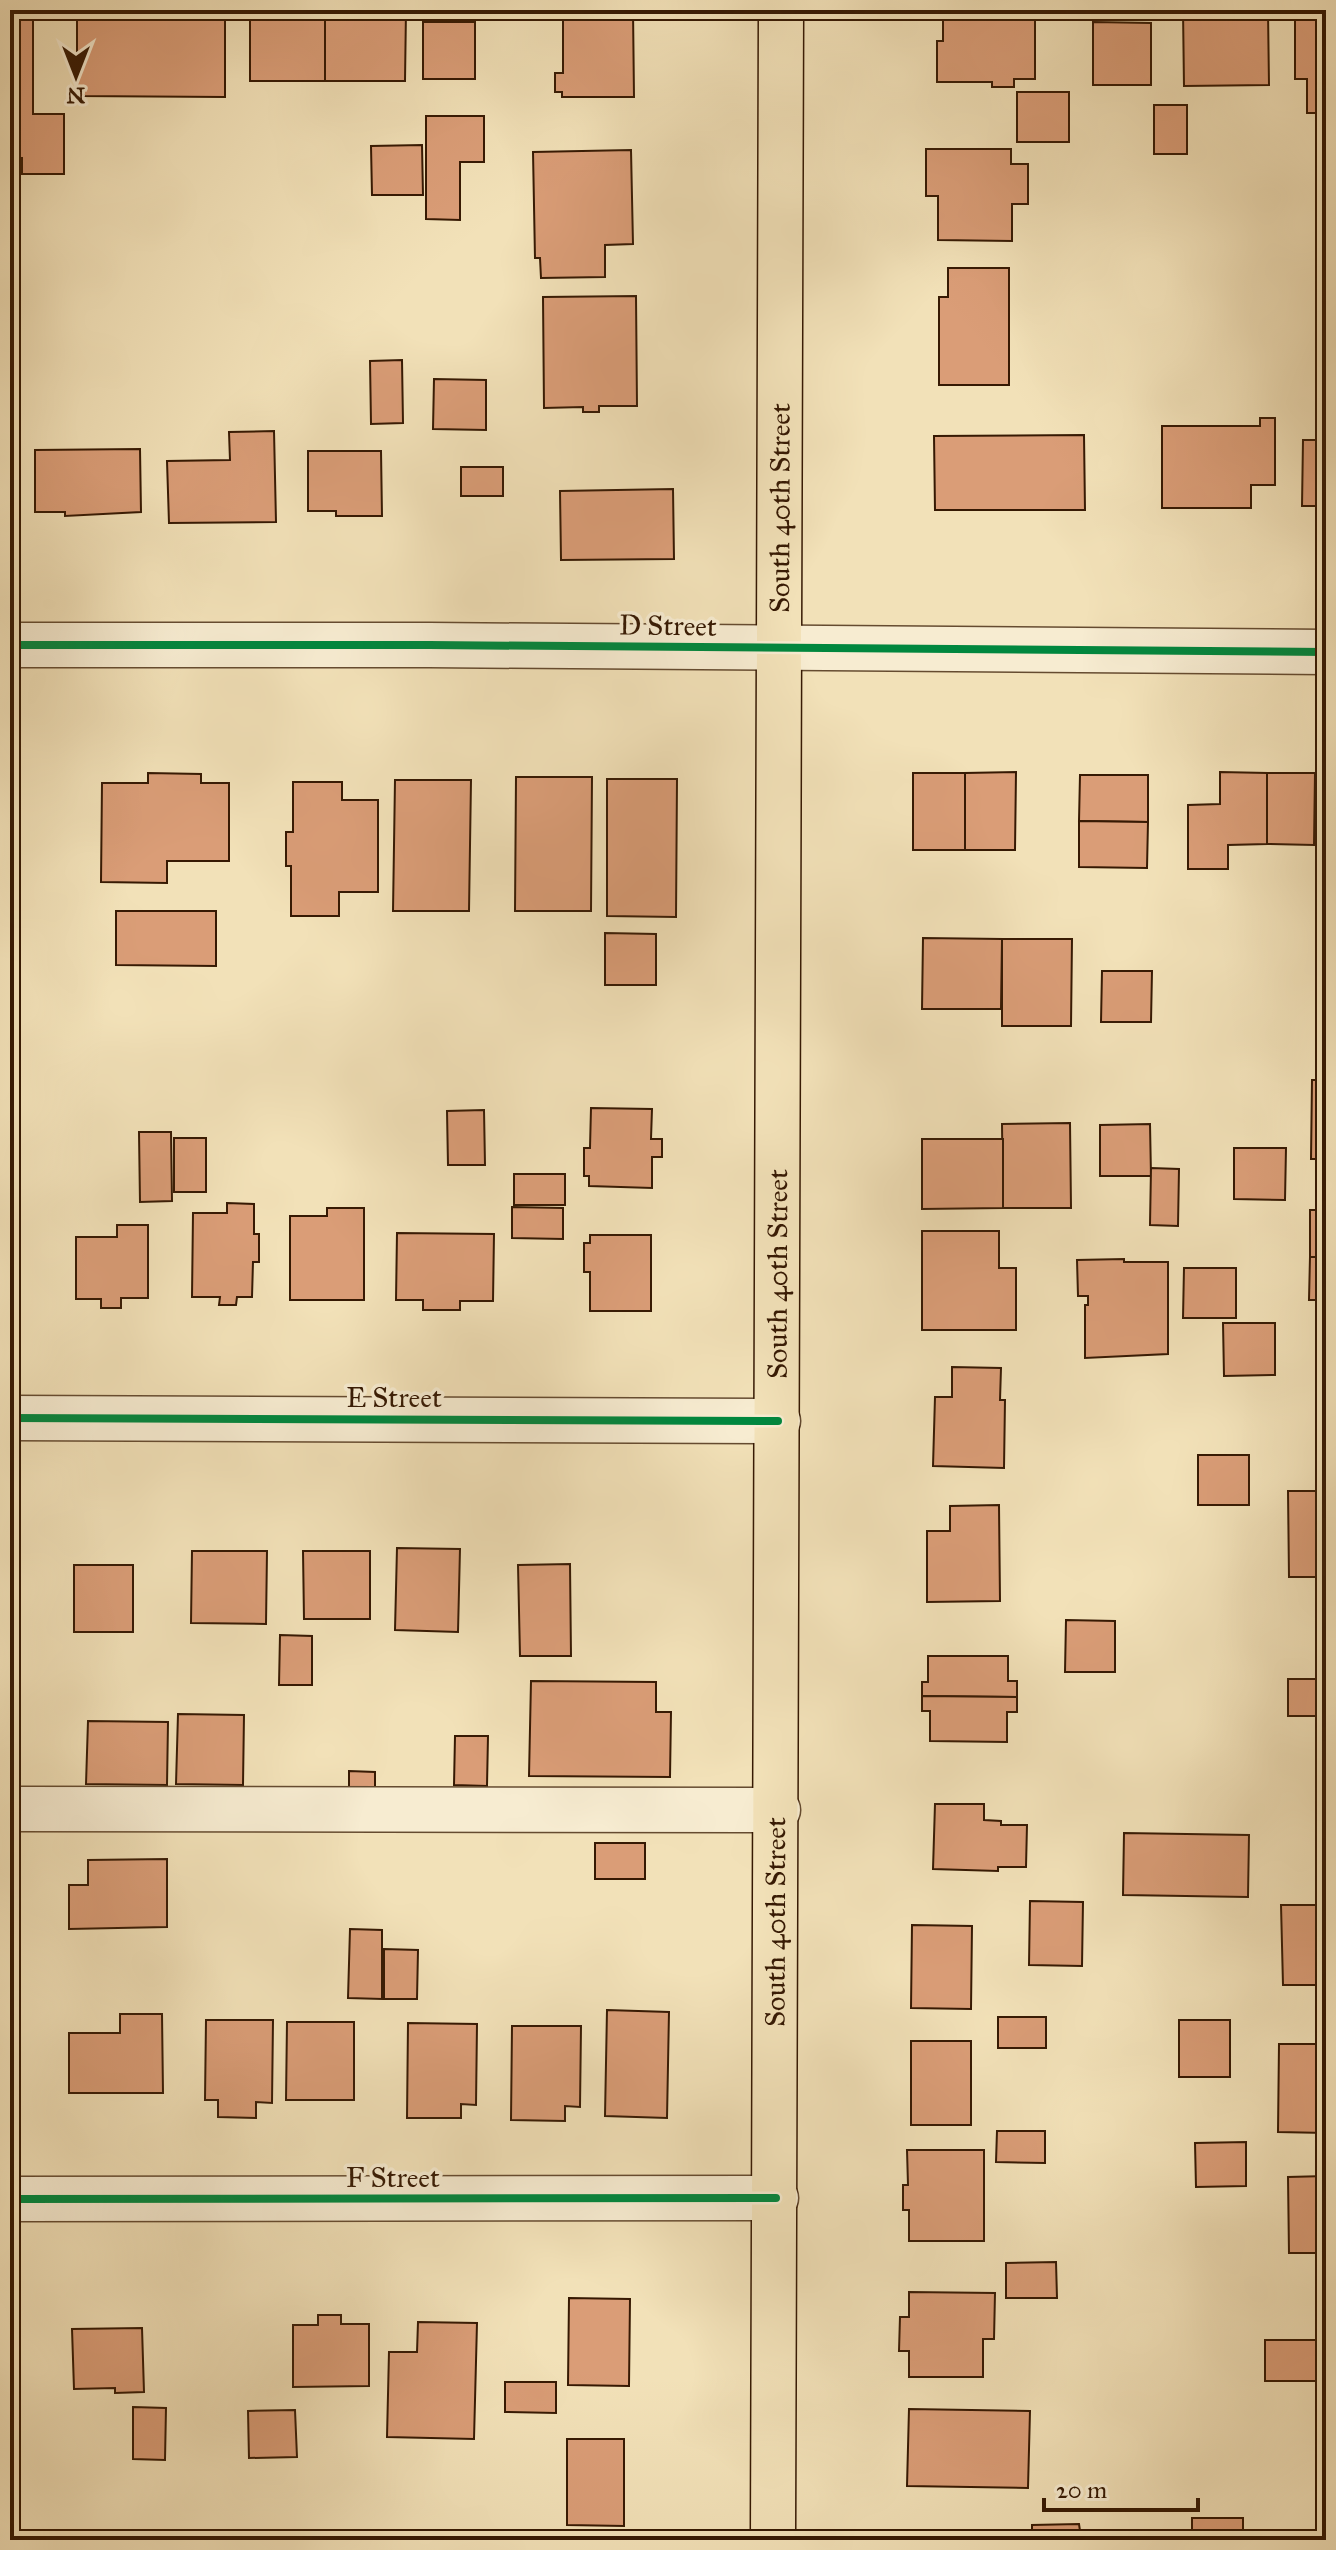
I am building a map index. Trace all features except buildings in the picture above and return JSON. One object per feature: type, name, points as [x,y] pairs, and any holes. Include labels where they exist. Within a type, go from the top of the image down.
[{"type":"main road","name":"South 40th Street","points":[[773,2540],[778,1810],[781,10]]},
{"type":"street","name":"D Street","points":[[10,645],[1326,652]]},
{"type":"street","name":"E Street","points":[[10,1418],[778,1421]]},
{"type":"street","points":[[10,1809],[778,1810]]},
{"type":"street","name":"F Street","points":[[10,2199],[776,2198]]},
{"type":"cycle path","points":[[10,645],[1326,652]]},
{"type":"cycle path","points":[[10,1418],[778,1421]]},
{"type":"cycle path","points":[[10,2199],[776,2198]]}]
